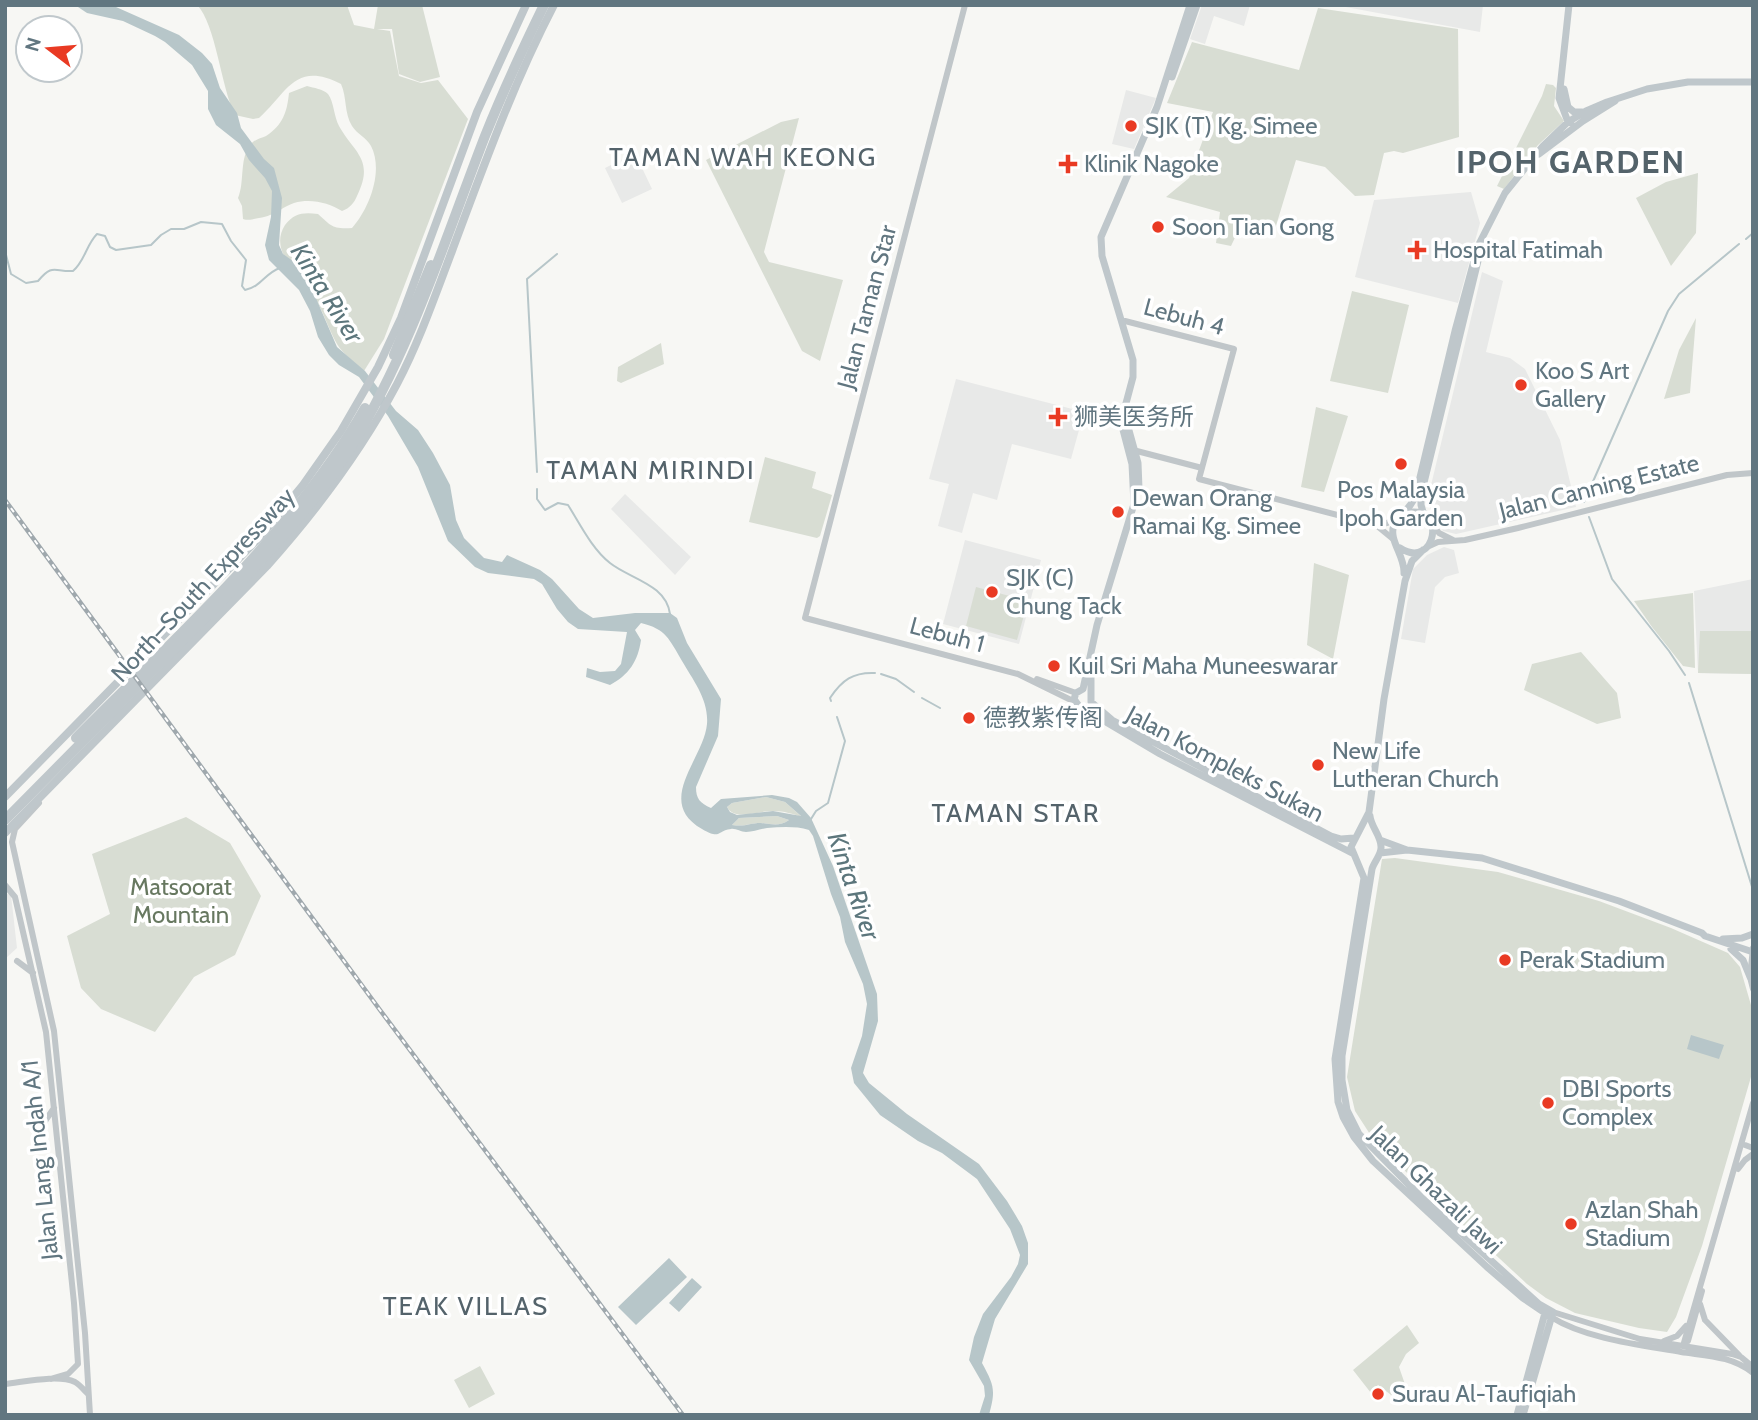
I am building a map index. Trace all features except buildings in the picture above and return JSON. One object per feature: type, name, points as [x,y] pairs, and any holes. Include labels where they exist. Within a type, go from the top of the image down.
[{"type":"highway","name":"North–South Expressway","points":[[5,820],[167,651],[251,572],[305,509],[350,448],[430,267],[480,132],[536,5]]},
{"type":"highway","name":"North–South Expressway","points":[[385,370],[430,286],[504,89],[544,5]]},
{"type":"highway","name":"North–South Expressway","points":[[5,811],[104,715]]},
{"type":"main road","points":[[362,419],[385,370],[477,112],[526,5]]},
{"type":"main road","points":[[5,797],[104,715],[167,651],[324,457],[398,383],[425,321],[514,89],[554,5]]},
{"type":"main road","points":[[1131,449],[1122,428],[1121,416],[1133,377],[1133,360],[1105,266],[1101,241],[1104,227],[1157,107],[1190,5]]},
{"type":"main road","points":[[1182,29],[1186,28],[1196,5]]},
{"type":"main road","points":[[1083,691],[1091,702],[1087,706],[1078,704],[1097,625],[1135,505],[1131,449],[1125,417],[1136,368],[1105,257],[1103,238],[1161,108],[1196,5]]},
{"type":"main road","points":[[1570,121],[1563,101],[1571,5]]},
{"type":"main road","points":[[1570,121],[1559,99],[1571,5]]},
{"type":"main road","points":[[1405,581],[1405,566],[1395,543],[1393,527],[1413,505],[1465,290],[1482,240],[1505,193],[1543,146],[1570,121],[1586,111],[1647,89],[1688,82],[1753,82]]},
{"type":"main road","points":[[1564,89],[1567,104],[1572,111],[1586,111]]},
{"type":"main road","points":[[1535,157],[1615,101]]},
{"type":"main road","points":[[1547,149],[1570,121],[1604,109]]},
{"type":"main road","points":[[1408,850],[1378,856],[1367,863],[1353,855],[1355,837],[1363,827],[1369,811],[1384,699],[1405,581],[1412,561],[1425,549],[1433,536],[1432,524],[1424,515],[1421,505],[1421,495],[1482,240]]},
{"type":"main road","points":[[1403,514],[1412,512],[1424,515]]},
{"type":"main road","points":[[1395,543],[1406,552],[1425,549]]},
{"type":"main road","name":"Jalan Kompleks Sukan","points":[[1091,702],[1112,720],[1331,836],[1341,839],[1355,837]]},
{"type":"main road","name":"Jalan Kompleks Sukan","points":[[1078,704],[1160,754],[1353,855]]},
{"type":"main road","points":[[5,833],[56,781],[104,715]]},
{"type":"main road","points":[[1369,811],[1372,828],[1379,838],[1378,856]]},
{"type":"main road","points":[[1355,837],[1367,832],[1408,850],[1482,858],[1608,897],[1752,950]]},
{"type":"main road","name":"Jalan Ghazali Jawi","points":[[1353,855],[1364,877],[1335,1059],[1338,1102],[1354,1137],[1373,1161],[1523,1298],[1549,1313]]},
{"type":"main road","name":"Jalan Ghazali Jawi","points":[[1378,856],[1370,878],[1342,1056],[1342,1080],[1347,1110],[1359,1134],[1370,1147],[1549,1313]]},
{"type":"main road","points":[[1722,941],[1753,934]]},
{"type":"main road","points":[[1722,941],[1740,956],[1749,977]]},
{"type":"main road","points":[[1344,1001],[1350,987],[1354,986],[1350,981],[1350,966]]},
{"type":"main road","points":[[1347,1110],[1354,1137]]},
{"type":"main road","points":[[1435,1210],[1444,1227],[1464,1235]]},
{"type":"main road","points":[[1480,1250],[1487,1266]]},
{"type":"main road","points":[[1523,1298],[1539,1319],[1537,1343]]},
{"type":"main road","points":[[1517,1415],[1537,1343],[1549,1313]]},
{"type":"main road","points":[[1522,1415],[1549,1313]]},
{"type":"street","name":"Jalan Taman Star","points":[[805,618],[965,5]]},
{"type":"street","name":"Lebuh 4","points":[[1125,321],[1234,349],[1202,468]]},
{"type":"street","points":[[1131,449],[1202,468],[1199,479],[1376,525],[1387,523],[1403,514]]},
{"type":"street","name":"Jalan Canning Estate","points":[[1425,549],[1438,542],[1465,540],[1518,528],[1727,475],[1753,473]]},
{"type":"street","points":[[1432,524],[1439,533],[1455,540]]},
{"type":"street","points":[[1376,525],[1395,543]]},
{"type":"street","name":"Lebuh 1","points":[[805,618],[1018,674],[1078,704]]},
{"type":"street","points":[[1018,674],[1083,691]]},
{"type":"street","points":[[56,781],[46,797],[15,829],[12,842],[54,1031],[85,1333],[90,1415]]},
{"type":"street","name":"Jalan Lang Indah A/1","points":[[5,885],[15,897],[46,1032],[78,1361],[70,1373],[51,1379]]},
{"type":"street","points":[[1752,950],[1749,977],[1753,989]]},
{"type":"street","points":[[17,961],[33,973]]},
{"type":"street","points":[[1685,1346],[1737,1168],[1748,1144],[1753,1103]]},
{"type":"street","points":[[43,1124],[54,1107]]},
{"type":"street","points":[[1685,1346],[1689,1324],[1752,1119]]},
{"type":"street","points":[[1737,1168],[1753,1154]]},
{"type":"street","points":[[1700,1302],[1705,1320],[1738,1359]]},
{"type":"street","name":"Jalan Ghazali Jawi","points":[[1549,1313],[1592,1333],[1637,1345],[1685,1346],[1738,1359],[1753,1367]]},
{"type":"street","points":[[1659,1345],[1677,1336],[1689,1324]]},
{"type":"street","name":"Jalan Ghazali Jawi","points":[[1659,1345],[1738,1359],[1753,1373]]},
{"type":"street","points":[[5,1384],[51,1379],[74,1382],[88,1394]]},
{"type":"shaded area","name":"Kinta River","points":[[75,5],[116,7],[179,35],[212,64],[220,88],[237,113],[241,128],[274,168],[282,198],[279,245],[283,254],[300,266],[306,275],[337,347],[365,371],[396,411],[418,430],[433,453],[450,485],[456,520],[464,538],[484,558],[502,562],[507,555],[540,570],[552,579],[579,609],[593,618],[635,613],[670,613],[677,618],[687,643],[721,699],[718,736],[696,787],[699,800],[711,808],[721,799],[772,795],[797,802],[811,818],[833,866],[877,994],[878,1021],[863,1073],[869,1083],[907,1114],[979,1164],[1007,1201],[1022,1226],[1028,1243],[1028,1264],[995,1319],[982,1363],[993,1388],[989,1415],[979,1415],[985,1396],[984,1386],[969,1360],[983,1314],[1011,1277],[1020,1255],[1010,1229],[977,1179],[942,1153],[918,1141],[880,1115],[854,1083],[851,1068],[862,1036],[867,1004],[863,984],[845,942],[840,917],[813,836],[809,830],[788,827],[746,832],[733,829],[712,834],[688,818],[682,806],[682,793],[685,779],[704,737],[707,715],[699,691],[670,641],[656,628],[641,623],[635,630],[641,640],[640,648],[627,672],[610,685],[586,677],[587,668],[600,672],[615,671],[621,664],[627,632],[578,629],[557,609],[542,584],[534,579],[488,573],[475,567],[448,541],[418,467],[388,416],[359,377],[339,365],[329,355],[318,337],[310,311],[299,290],[269,260],[265,245],[271,217],[272,191],[240,144],[216,125],[208,109],[208,91],[192,65],[155,36],[123,21],[87,13]],"holes":[[[766,797],[785,802],[801,816],[773,811],[737,815],[727,807],[732,803]],[[777,816],[789,820],[779,824],[732,825],[739,818]]]},
{"type":"shaded area","points":[[1202,5],[1250,5],[1244,26],[1214,16],[1205,44],[1190,39]]},
{"type":"shaded area","points":[[1335,5],[1483,5],[1480,32]]},
{"type":"shaded area","name":"SJK (T) Kg. Simee","points":[[1126,90],[1156,98],[1134,149],[1112,144]]},
{"type":"shaded area","points":[[635,153],[652,189],[622,203],[605,168]]},
{"type":"shaded area","name":"Hospital Fatimah","points":[[1471,192],[1480,223],[1458,303],[1355,277],[1374,200]]},
{"type":"shaded area","points":[[1482,272],[1503,281],[1486,352],[1510,358],[1525,369],[1560,440],[1576,507],[1456,534],[1443,531],[1427,502]]},
{"type":"shaded area","points":[[956,379],[1084,412],[1071,459],[1012,444],[997,500],[973,493],[962,533],[938,526],[949,484],[929,479]]},
{"type":"shaded area","points":[[625,494],[691,557],[675,575],[611,509]]},
{"type":"shaded area","name":"SJK (C) Chung Tack","points":[[965,540],[1041,560],[1019,644],[943,624]]},
{"type":"shaded area","points":[[1444,547],[1454,550],[1459,573],[1445,577],[1435,587],[1425,643],[1401,639],[1413,569],[1427,555]]},
{"type":"shaded area","points":[[1753,579],[1753,674],[1698,673],[1694,591]]},
{"type":"shaded area","points":[[5,893],[11,895],[17,948],[5,959]]},
{"type":"shaded area","points":[[1691,1035],[1724,1045],[1719,1059],[1687,1049]]},
{"type":"shaded area","points":[[669,1258],[687,1277],[636,1325],[618,1307]]},
{"type":"shaded area","points":[[692,1278],[702,1287],[679,1312],[669,1303]]},
{"type":"green space","points":[[197,5],[347,5],[354,25],[374,29],[378,5],[422,5],[440,77],[420,82],[399,74],[392,29],[377,29],[390,31],[399,76],[421,83],[438,80],[468,119],[384,339],[364,371],[337,344],[317,301],[288,263],[280,245],[285,225],[300,214],[318,214],[332,226],[352,228],[364,211],[373,189],[376,167],[371,146],[349,121],[341,84],[325,78],[313,76],[293,83],[259,118],[235,115],[209,26]]},
{"type":"green space","points":[[1318,8],[1458,29],[1459,137],[1403,153],[1384,153],[1374,195],[1355,196],[1325,167],[1296,160],[1275,229],[1242,223],[1231,246],[1216,243],[1220,212],[1166,197],[1189,178],[1213,112],[1167,103],[1192,42],[1299,70]]},
{"type":"green space","points":[[1546,84],[1556,88],[1554,106],[1564,121],[1538,145],[1504,189],[1497,186],[1542,96]]},
{"type":"green space","points":[[307,86],[328,94],[339,126],[360,157],[364,173],[356,199],[342,211],[326,204],[307,201],[294,203],[265,217],[243,219],[238,198],[247,149],[252,143],[272,132],[280,123],[289,93]]},
{"type":"green space","points":[[799,118],[764,252],[769,262],[843,280],[820,361],[802,351],[706,160],[781,122]]},
{"type":"green space","points":[[1698,173],[1696,233],[1671,266],[1636,198],[1666,182]]},
{"type":"green space","points":[[1352,291],[1409,305],[1388,393],[1330,381]]},
{"type":"green space","points":[[1696,318],[1690,393],[1664,399],[1679,350]]},
{"type":"green space","points":[[661,343],[664,364],[621,383],[617,381],[618,367]]},
{"type":"green space","points":[[1316,407],[1348,416],[1324,492],[1301,487]]},
{"type":"green space","points":[[765,457],[816,472],[812,488],[832,495],[820,536],[817,538],[749,522]]},
{"type":"green space","points":[[1314,563],[1349,575],[1333,659],[1307,645]]},
{"type":"green space","points":[[976,587],[1028,601],[1017,640],[966,626]]},
{"type":"green space","points":[[1693,593],[1695,668],[1683,666],[1634,601]]},
{"type":"green space","points":[[1700,631],[1753,631],[1753,674],[1698,673]]},
{"type":"green space","points":[[1581,652],[1617,693],[1621,718],[1597,724],[1524,690],[1532,664]]},
{"type":"green space","points":[[766,797],[785,802],[802,817],[778,811],[741,815],[727,807],[732,803]]},
{"type":"green space","points":[[777,816],[789,820],[779,824],[732,825],[739,818]]},
{"type":"green space","name":"Matsoorat Mountain","points":[[186,817],[230,843],[261,896],[235,955],[194,977],[155,1032],[101,1009],[81,988],[67,936],[110,914],[92,854]]},
{"type":"green space","name":"DBI Sports Complex","points":[[1395,858],[1498,872],[1599,901],[1728,953],[1740,967],[1753,1012],[1753,1070],[1702,1246],[1676,1317],[1667,1332],[1575,1313],[1546,1298],[1527,1284],[1377,1145],[1355,1111],[1347,1077],[1382,859]]},
{"type":"green space","points":[[1407,1325],[1419,1343],[1406,1354],[1399,1367],[1407,1390],[1401,1392],[1399,1401],[1378,1385],[1371,1393],[1353,1370]]},
{"type":"green space","points":[[480,1366],[495,1394],[469,1408],[454,1380]]},
{"type":"waterway","points":[[5,251],[11,274],[26,283],[38,281],[51,270],[73,271],[97,234],[105,236],[110,247],[116,250],[151,245],[171,229],[184,229],[201,222],[222,224],[246,260],[242,286],[245,290],[280,268]]},
{"type":"waterway","points":[[1746,239],[1753,233]]},
{"type":"waterway","points":[[5,236],[5,244]]},
{"type":"waterway","points":[[1584,502],[1668,311],[1679,294],[1739,244]]},
{"type":"waterway","points":[[537,472],[527,279],[557,254]]},
{"type":"waterway","points":[[537,489],[537,499],[545,510],[558,503],[568,505],[598,551],[618,569],[655,589],[667,604],[670,614]]},
{"type":"waterway","points":[[1589,517],[1612,579],[1685,675]]},
{"type":"waterway","points":[[831,701],[834,692],[849,678],[875,673]]},
{"type":"waterway","points":[[881,674],[896,679],[914,692]]},
{"type":"waterway","points":[[1689,683],[1753,890]]},
{"type":"waterway","points":[[922,698],[940,708]]},
{"type":"waterway","points":[[811,819],[816,811],[828,803],[845,741],[837,717]]},
{"type":"railway","points":[[5,500],[380,1010],[683,1415]]},
{"type":"place","name":"SJK (T) Kg. Simee","points":[[1131,126]]},
{"type":"place","name":"Klinik Nagoke","points":[[1068,164]]},
{"type":"place","name":"Soon Tian Gong","points":[[1158,227]]},
{"type":"place","name":"Hospital Fatimah","points":[[1417,250]]},
{"type":"place","name":"Koo S Art Gallery","points":[[1521,385]]},
{"type":"place","name":"狮美医务所","points":[[1058,417]]},
{"type":"place","name":"Pos Malaysia Ipoh Garden","points":[[1401,464]]},
{"type":"place","name":"Dewan Orang Ramai Kg. Simee","points":[[1118,512]]},
{"type":"place","name":"SJK (C) Chung Tack","points":[[992,592]]},
{"type":"place","name":"Kuil Sri Maha Muneeswarar","points":[[1054,666]]},
{"type":"place","name":"德教紫传阁","points":[[969,718]]},
{"type":"place","name":"New Life Lutheran Church","points":[[1318,765]]},
{"type":"place","name":"Perak Stadium","points":[[1505,960]]},
{"type":"place","name":"DBI Sports Complex","points":[[1548,1103]]},
{"type":"place","name":"Azlan Shah Stadium","points":[[1571,1224]]},
{"type":"place","name":"Surau Al-Taufiqiah","points":[[1378,1394]]},
{"type":"district","name":"TAMAN WAH KEONG","points":[[743,157]]},
{"type":"district","name":"IPOH GARDEN","points":[[1571,162]]},
{"type":"district","name":"TAMAN MIRINDI","points":[[651,470]]},
{"type":"district","name":"TAMAN STAR","points":[[1016,813]]},
{"type":"district","name":"TEAK VILLAS","points":[[466,1306]]}]
